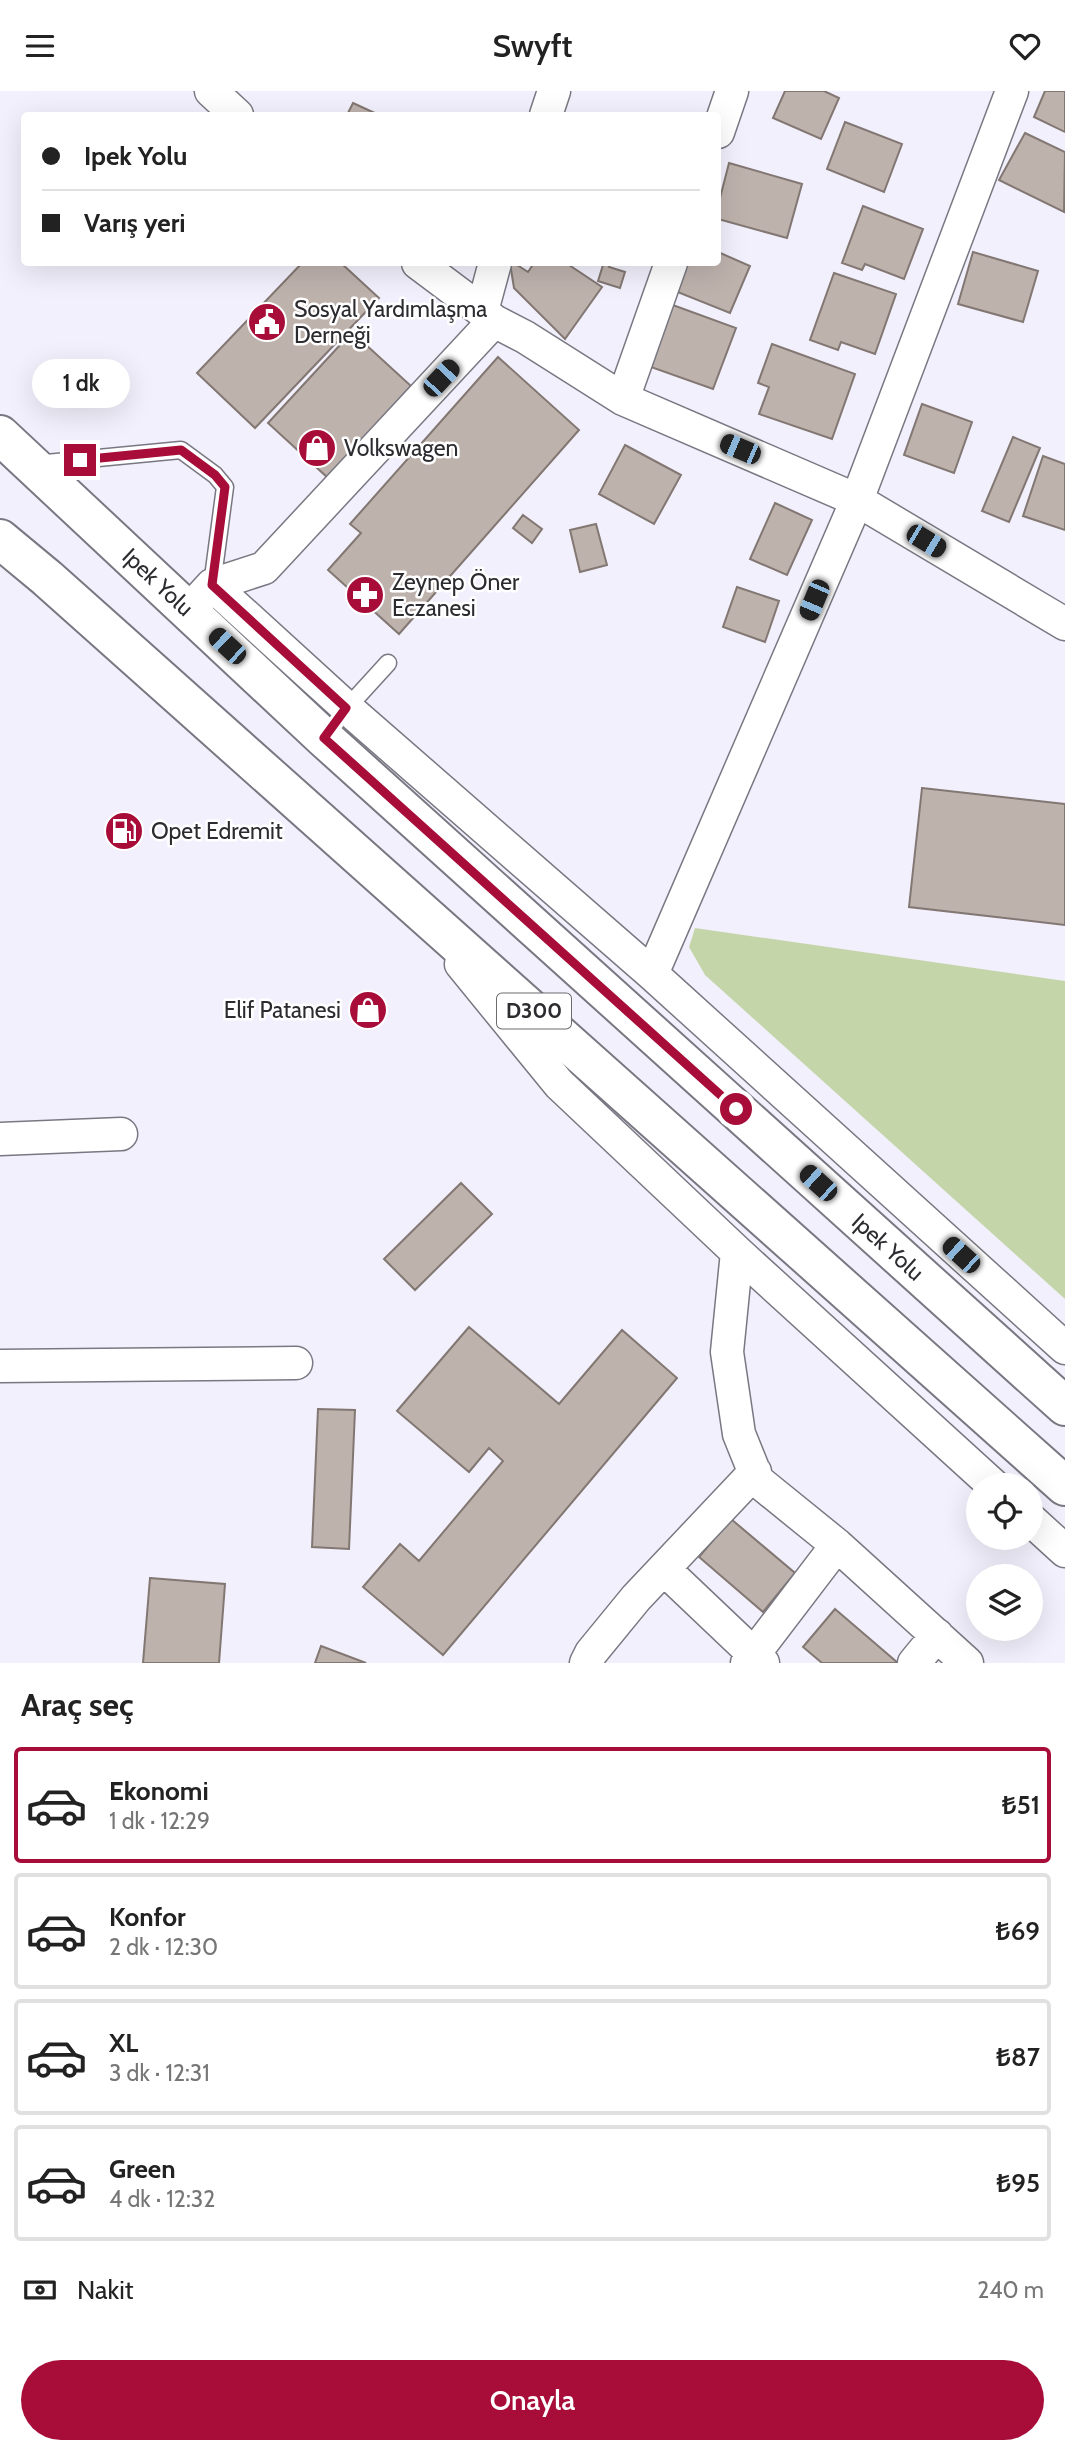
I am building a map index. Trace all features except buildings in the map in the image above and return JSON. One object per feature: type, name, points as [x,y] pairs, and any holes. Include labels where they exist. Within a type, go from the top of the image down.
[{"type":"highway","name":"Ipek Yolu","points":[[0,435],[30,465],[200,598],[324,738],[1065,1406]]},
{"type":"highway","name":"D300","points":[[0,539],[407,898],[1065,1486]]},
{"type":"street","points":[[211,91],[234,112]]},
{"type":"street","points":[[547,112],[554,91]]},
{"type":"street","points":[[721,123],[732,91]]},
{"type":"street","points":[[652,974],[857,500],[1012,91]]},
{"type":"street","points":[[422,266],[488,316],[623,399],[857,500],[1065,624]]},
{"type":"street","points":[[495,266],[488,316],[264,568],[200,598],[346,708],[652,974],[1065,1348]]},
{"type":"street","points":[[623,399],[670,266]]},
{"type":"street","points":[[407,898],[559,1084],[737,1252],[979,1473]]},
{"type":"street","points":[[0,1139],[121,1134]]},
{"type":"street","points":[[737,1252],[727,1352],[739,1434],[758,1481],[837,1545],[967,1663]]},
{"type":"street","points":[[0,1366],[296,1363]]},
{"type":"street","points":[[586,1663],[591,1653],[636,1598],[755,1472]]},
{"type":"street","points":[[1043,1531],[1065,1551]]},
{"type":"street","points":[[664,1569],[755,1660],[837,1545]]},
{"type":"street","points":[[914,1663],[937,1635]]},
{"type":"lane","points":[[30,465],[181,450],[215,475],[225,487],[200,598]]},
{"type":"lane","points":[[324,738],[346,708],[388,663]]},
{"type":"green space","points":[[695,928],[1065,981],[1065,1299],[705,975],[689,947]]},
{"type":"place","name":"Sosyal Yardımlaşma Derneği","points":[[267,322]]},
{"type":"place","name":"Volkswagen","points":[[317,448]]},
{"type":"place","name":"Zeynep Öner Eczanesi","points":[[365,595]]},
{"type":"place","name":"Opet Edremit","points":[[124,831]]},
{"type":"place","name":"Elif Patanesi","points":[[368,1010]]},
{"type":"route","points":[[80,460],[181,450],[215,475],[225,487],[212,585],[346,708],[324,738],[736,1109]]}]
